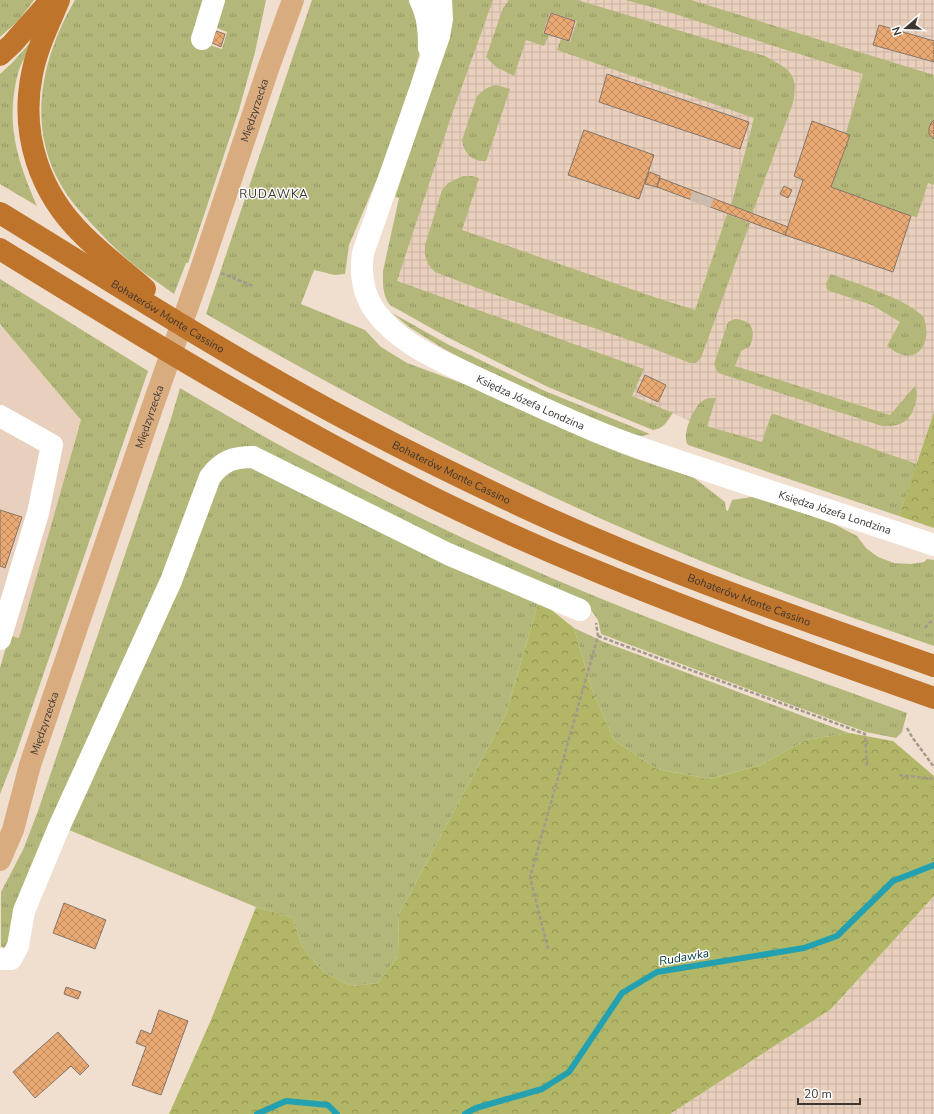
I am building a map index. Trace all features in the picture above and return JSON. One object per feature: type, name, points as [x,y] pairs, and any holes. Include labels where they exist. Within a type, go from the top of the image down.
[{"type":"highway","points":[[0,55],[12,44],[51,0]]},
{"type":"highway","points":[[59,0],[38,51],[28,97],[30,137],[35,159],[52,196],[67,218],[82,235],[197,334]]},
{"type":"highway","name":"Bohaterów Monte Cassino","points":[[0,213],[197,334],[309,399],[397,446],[498,495],[577,531],[704,583],[934,666]]},
{"type":"highway","points":[[0,250],[147,340],[270,411],[378,470],[442,502],[571,561],[696,611],[934,698]]},
{"type":"main road","name":"Międzyrzecka","points":[[268,69],[276,0]]},
{"type":"main road","name":"Międzyrzecka","points":[[0,860],[14,825],[30,765],[152,408],[211,271],[268,69],[293,0]]},
{"type":"main road","name":"Międzyrzecka","points":[[0,819],[30,765]]},
{"type":"street","points":[[202,39],[214,0]]},
{"type":"street","name":"Księdza Józefa Londzina","points":[[420,0],[426,13],[429,35],[428,62],[425,78]]},
{"type":"street","name":"Księdza Józefa Londzina","points":[[440,0],[442,19],[441,27],[425,78],[367,240],[361,268],[367,297],[375,311],[396,332],[418,348],[562,418],[609,437],[666,457],[934,545]]},
{"type":"street","points":[[0,416],[52,445],[38,513],[0,639]]},
{"type":"street","points":[[0,959],[11,959],[18,946],[24,911],[59,827],[171,581],[210,477],[217,468],[228,461],[241,457],[253,457],[448,554],[580,610]]},
{"type":"path","points":[[211,271],[253,286]]},
{"type":"path","points":[[548,949],[530,877],[598,636],[596,623],[580,610]]},
{"type":"path","points":[[925,628],[934,620]]},
{"type":"path","points":[[598,636],[865,734],[868,766]]},
{"type":"path","points":[[908,728],[912,737],[934,767]]},
{"type":"path","points":[[899,775],[934,779]]},
{"type":"shaded area","points":[[485,0],[934,0],[934,412],[909,485],[690,421],[387,291]]},
{"type":"shaded area","points":[[0,324],[81,420],[19,638],[0,633]]},
{"type":"shaded area","points":[[934,896],[934,1114],[670,1114],[831,1009]]},
{"type":"green space","points":[[0,0],[34,0],[18,21],[0,37]]},
{"type":"green space","points":[[75,0],[207,0],[194,40],[222,49],[227,32],[217,28],[220,0],[266,0],[255,52],[239,110],[188,263],[186,263],[174,294],[127,259],[94,227],[67,195],[50,162],[44,139],[41,115],[42,91],[54,45],[63,22]]},
{"type":"green space","points":[[312,0],[409,0],[416,15],[420,52],[401,118],[349,245],[345,274],[335,275],[314,270],[301,304],[365,330],[381,347],[407,363],[483,391],[590,441],[636,459],[693,477],[725,502],[726,510],[728,511],[732,500],[752,497],[782,505],[834,524],[857,536],[866,548],[878,557],[894,563],[911,564],[924,562],[927,559],[934,560],[934,646],[746,579],[622,528],[562,501],[441,442],[323,380],[206,314]]},
{"type":"green space","points":[[446,0],[493,0],[452,114],[397,281],[644,369],[632,396],[673,413],[660,428],[653,430],[548,387],[447,337],[390,305],[387,301],[384,289],[383,271],[399,198],[395,197],[439,66]]},
{"type":"green space","points":[[509,0],[577,0],[765,56],[786,69],[793,78],[795,85],[793,103],[752,214],[731,206],[754,118],[557,50],[561,39],[570,42],[577,21],[550,12],[543,33],[549,35],[544,46],[526,40],[514,76],[496,67],[486,57],[503,8]]},
{"type":"green space","points":[[625,0],[691,0],[934,75],[934,185],[928,183],[917,217],[831,187],[850,135],[846,133],[863,74],[659,9]]},
{"type":"green space","points":[[29,44],[31,45],[19,69],[14,91],[13,125],[19,157],[37,206],[0,184],[0,74]]},
{"type":"green space","points":[[496,85],[510,89],[486,161],[481,161],[473,158],[467,153],[462,140],[477,96],[485,89]]},
{"type":"green space","points":[[463,176],[479,178],[462,230],[695,310],[727,214],[750,223],[701,358],[696,363],[690,363],[644,345],[493,294],[435,272],[427,260],[425,245],[442,190],[448,183]]},
{"type":"green space","points":[[831,274],[892,297],[914,309],[923,316],[926,326],[926,335],[924,344],[920,350],[907,356],[898,353],[887,346],[900,322],[872,305],[827,290],[826,283]]},
{"type":"green space","points":[[0,279],[148,371],[17,751],[0,794],[0,668],[7,643],[11,636],[19,638],[81,420],[0,324]]},
{"type":"green space","points":[[392,313],[449,345],[545,391],[650,434],[642,436],[631,434],[586,416],[469,362],[444,349],[409,327]]},
{"type":"green space","points":[[735,319],[749,324],[752,327],[753,336],[750,346],[741,351],[735,366],[890,415],[915,386],[917,397],[911,415],[903,422],[894,426],[882,426],[718,373],[714,364],[728,322]]},
{"type":"green space","points":[[180,388],[331,473],[486,549],[592,595],[670,626],[907,713],[902,732],[896,738],[866,732],[601,634],[598,620],[591,610],[526,584],[225,455],[11,944],[4,948],[1,946],[1,892],[23,850],[38,811],[171,419]]},
{"type":"green space","points":[[708,398],[716,398],[707,426],[762,442],[771,415],[774,414],[917,464],[899,516],[688,445],[686,441],[687,429],[695,410],[698,405]]},
{"type":"green space","points":[[934,412],[934,528],[899,516]]},
{"type":"green space","points":[[244,464],[539,600],[506,714],[399,914],[398,956],[378,983],[351,986],[324,972],[302,947],[293,918],[256,907],[64,828],[217,483],[224,474]]},
{"type":"green space","points":[[539,600],[574,628],[591,687],[614,740],[657,769],[710,779],[760,765],[806,740],[849,733],[893,741],[934,776],[934,896],[831,1009],[670,1114],[169,1114],[211,1020],[256,907],[293,918],[302,947],[324,972],[351,986],[378,983],[398,956],[399,914],[506,714]]},
{"type":"green space","points":[[574,628],[604,642],[849,733],[806,740],[760,765],[710,779],[657,769],[614,740],[591,687]]},
{"type":"building","points":[[551,13],[575,21],[569,41],[544,33]]},
{"type":"building","points":[[879,25],[934,41],[934,62],[873,45]]},
{"type":"building","points":[[216,31],[225,34],[221,47],[212,43]]},
{"type":"building","points":[[607,74],[749,122],[740,149],[599,102]]},
{"type":"building","points":[[934,120],[934,139],[929,134],[929,128]]},
{"type":"building","points":[[812,121],[850,135],[831,187],[911,216],[893,272],[785,235],[803,180],[794,176]]},
{"type":"building","points":[[584,130],[654,155],[639,199],[568,175]]},
{"type":"building","points":[[649,172],[660,176],[657,187],[645,184]]},
{"type":"building","points":[[660,178],[788,227],[785,235],[657,187]]},
{"type":"building","points":[[784,186],[792,190],[788,198],[780,194]]},
{"type":"building","points":[[645,375],[666,385],[658,402],[637,392]]},
{"type":"building","points":[[0,510],[22,517],[5,568],[0,566]]},
{"type":"building","points":[[64,903],[106,920],[95,949],[53,933]]},
{"type":"building","points":[[66,987],[81,992],[78,999],[64,994]]},
{"type":"building","points":[[159,1010],[188,1021],[161,1095],[132,1085],[146,1047],[136,1043],[141,1030],[151,1034]]},
{"type":"building","points":[[58,1032],[89,1066],[80,1075],[71,1066],[35,1098],[13,1072]]},
{"type":"waterway","name":"Rudawka","points":[[465,1114],[476,1108],[542,1089],[569,1072],[622,993],[657,972],[804,948],[837,936],[893,881],[934,865]]},
{"type":"waterway","name":"Rudawka","points":[[257,1114],[286,1101],[328,1105],[337,1114]]},
{"type":"tunnel","points":[[700,204],[703,195]]},
{"type":"district","name":"RUDAWKA","points":[[274,194]]}]
